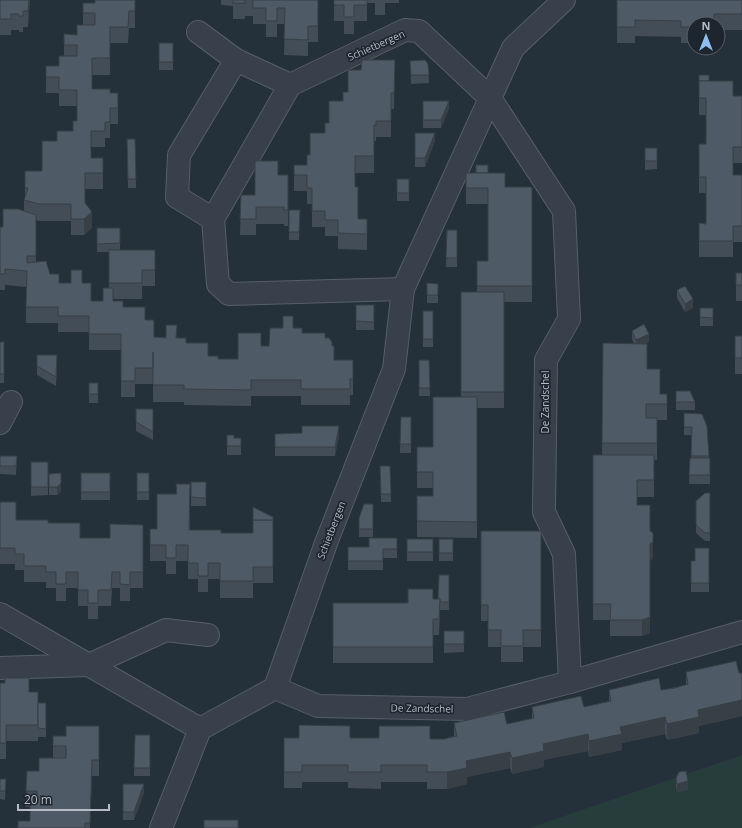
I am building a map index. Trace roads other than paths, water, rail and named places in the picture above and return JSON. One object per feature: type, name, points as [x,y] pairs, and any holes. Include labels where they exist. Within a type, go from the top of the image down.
[{"type":"street","name":"Schietbergen","points":[[275,688],[326,543],[394,369],[403,289],[513,48],[564,0]]},
{"type":"street","name":"Schietbergen","points":[[290,85],[405,30],[419,31],[490,98]]},
{"type":"street","points":[[198,32],[236,60],[290,85],[213,219],[218,284],[229,294],[403,289]]},
{"type":"street","points":[[213,219],[177,197],[179,155],[236,60]]},
{"type":"street","name":"De Zandschel","points":[[490,98],[564,211],[569,319],[546,360],[544,512],[564,554],[570,682]]},
{"type":"street","points":[[0,423],[11,402]]},
{"type":"street","points":[[0,614],[200,729]]},
{"type":"street","points":[[0,668],[89,665],[166,630],[208,636]]},
{"type":"street","name":"De Zandschel","points":[[275,688],[318,706],[467,709],[570,682],[742,632]]},
{"type":"street","points":[[161,828],[200,729],[275,688]]}]
